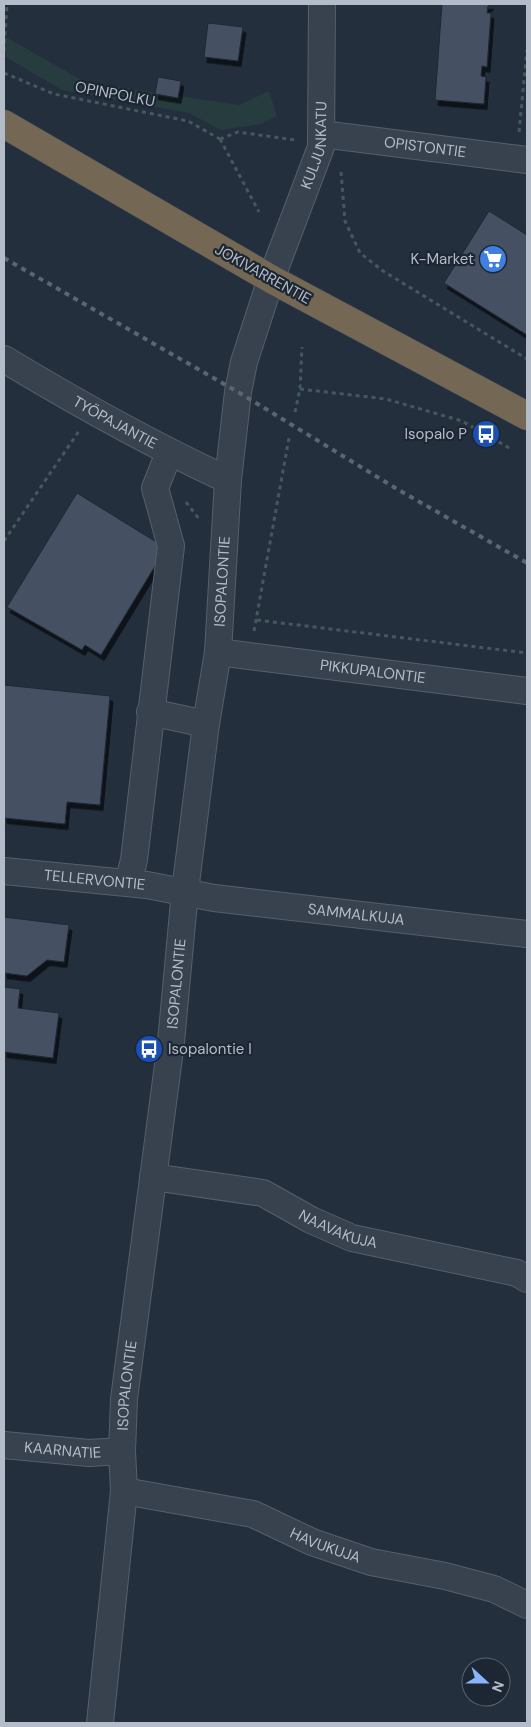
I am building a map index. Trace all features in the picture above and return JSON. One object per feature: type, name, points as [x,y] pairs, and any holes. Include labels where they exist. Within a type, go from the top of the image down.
[{"type":"highway","name":"JOKIVARRENTIE","points":[[4,124],[271,279],[527,416]]},
{"type":"street","name":"KULJUNKATU","points":[[271,279],[322,140],[322,4]]},
{"type":"street","name":"OPISTONTIE","points":[[322,140],[522,159]]},
{"type":"street","name":"ISOPALONTIE","points":[[100,1723],[124,1491],[122,1451],[124,1399],[171,1042],[185,891],[206,724],[218,652],[228,480],[244,362],[271,279]]},
{"type":"street","name":"TYÖPAJANTIE","points":[[4,359],[92,412],[169,453],[228,480]]},
{"type":"street","points":[[128,883],[134,860],[150,712],[172,546],[155,488],[169,453]]},
{"type":"street","name":"PIKKUPALONTIE","points":[[218,652],[527,691]]},
{"type":"street","points":[[150,712],[206,724]]},
{"type":"street","name":"TELLERVONTIE","points":[[4,872],[128,883],[185,891]]},
{"type":"street","name":"SAMMALKUJA","points":[[185,891],[214,898],[527,934]]},
{"type":"street","name":"NAAVAKUJA","points":[[152,1177],[263,1194],[311,1220],[352,1238],[517,1273],[527,1279]]},
{"type":"street","name":"KAARNATIE","points":[[4,1445],[90,1453],[122,1451]]},
{"type":"street","name":"HAVUKUJA","points":[[124,1491],[253,1514],[312,1542],[371,1562],[445,1576],[494,1588],[527,1605]]},
{"type":"path","points":[[4,51],[7,4]]},
{"type":"path","points":[[522,159],[527,50]]},
{"type":"path","name":"OPINPOLKU","points":[[4,73],[54,94],[188,120],[220,140]]},
{"type":"path","points":[[259,212],[220,140],[238,132],[298,141],[322,140],[341,166],[345,220],[360,253],[383,271],[527,359]]},
{"type":"path","points":[[295,412],[300,389],[302,347]]},
{"type":"path","points":[[300,389],[386,399],[405,404],[462,421],[509,448]]},
{"type":"path","points":[[4,541],[92,412]]},
{"type":"path","points":[[246,656],[257,620],[289,438]]},
{"type":"path","points":[[257,620],[527,653]]},
{"type":"green space","points":[[4,36],[85,82],[239,105],[269,91],[277,116],[261,124],[221,130],[189,113],[62,90],[4,56]]},
{"type":"building","points":[[442,4],[491,4],[488,6],[487,13],[491,13],[487,67],[482,66],[481,76],[486,77],[484,104],[435,100]]},
{"type":"building","points":[[208,23],[243,27],[238,61],[204,57]]},
{"type":"building","points":[[158,77],[181,81],[178,98],[155,94]]},
{"type":"building","name":"K-Market","points":[[489,211],[527,235],[527,335],[444,283]]},
{"type":"building","points":[[77,493],[166,548],[101,655],[85,645],[82,650],[7,607]]},
{"type":"building","points":[[4,685],[110,696],[100,805],[67,802],[65,824],[4,818]]},
{"type":"building","points":[[4,917],[69,925],[64,962],[47,960],[27,976],[4,973]]},
{"type":"building","points":[[4,987],[20,989],[18,1008],[59,1013],[53,1058],[4,1052]]},
{"type":"railway","points":[[4,258],[238,392],[397,489],[527,563]]},
{"type":"place","name":"K-Market","points":[[493,259]]},
{"type":"place","name":"Isopalo P","points":[[486,434]]},
{"type":"place","name":"Isopalontie I","points":[[149,1049]]}]
